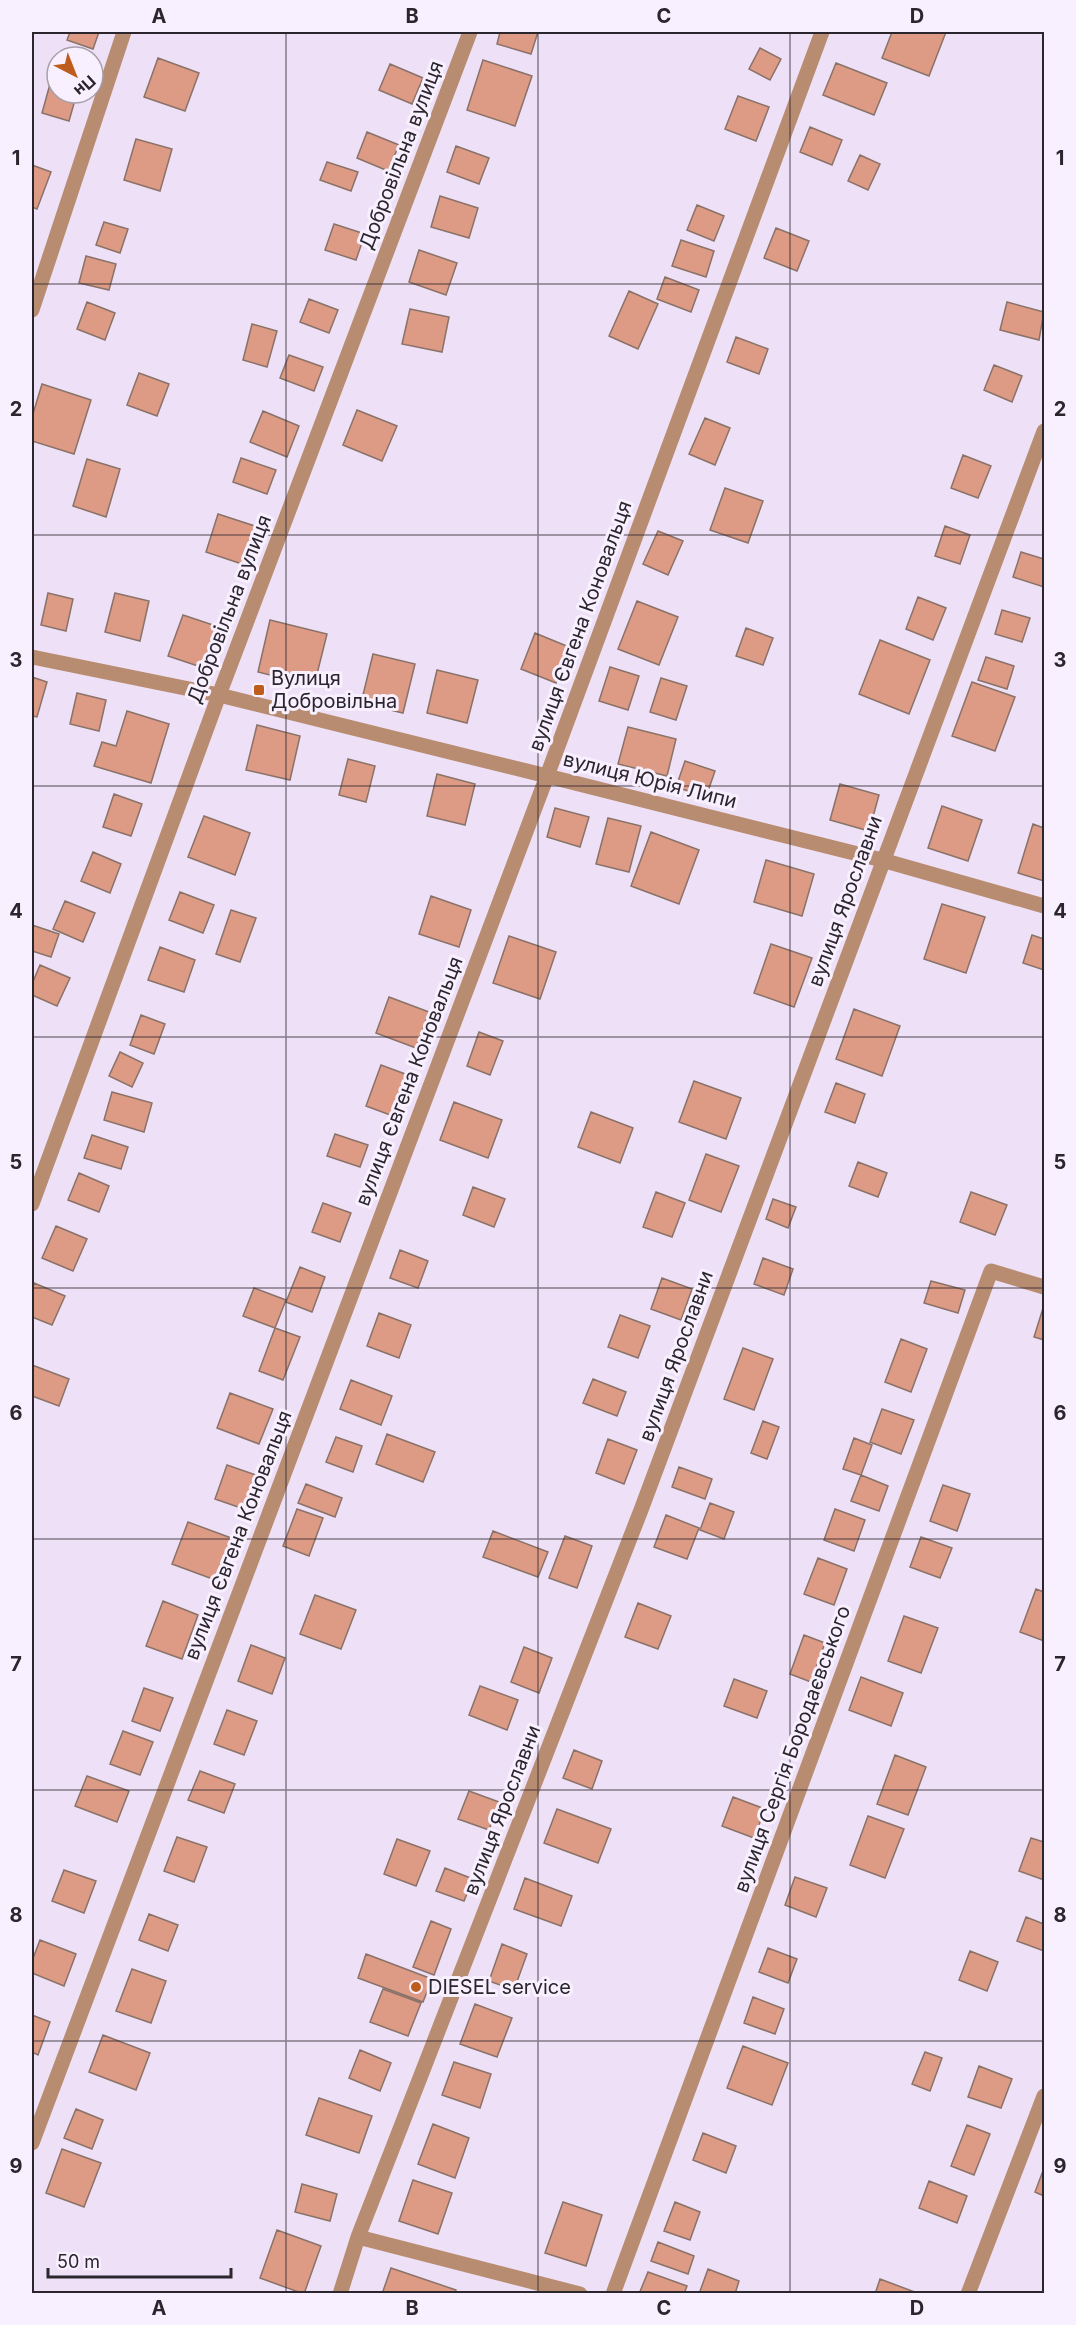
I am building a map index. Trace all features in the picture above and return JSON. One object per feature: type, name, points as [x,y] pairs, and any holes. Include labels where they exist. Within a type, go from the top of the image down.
[{"type":"street","points":[[32,310],[124,32]]},
{"type":"street","name":"Добровільна вулиця","points":[[32,1204],[219,695],[470,32]]},
{"type":"street","name":"вулиця Євгена Коновальця","points":[[32,2143],[547,776],[822,32]]},
{"type":"street","name":"вулиця Ярославни","points":[[340,2294],[358,2237],[641,1510],[1044,431]]},
{"type":"street","name":"вулиця Юрія Липи","points":[[32,657],[219,695],[882,860],[1044,906]]},
{"type":"street","name":"вулиця Сергія Бородаєвського","points":[[613,2294],[991,1271],[1044,1287]]},
{"type":"street","points":[[968,2294],[1044,2096]]},
{"type":"street","points":[[358,2237],[580,2294]]},
{"type":"building","points":[[70,32],[99,32],[94,45],[81,45],[67,40]]},
{"type":"building","points":[[500,32],[538,32],[531,54],[497,44]]},
{"type":"building","points":[[892,32],[946,32],[929,76],[882,58]]},
{"type":"building","points":[[760,48],[781,59],[770,80],[749,69]]},
{"type":"building","points":[[158,58],[199,73],[185,111],[144,97]]},
{"type":"building","points":[[483,60],[532,76],[515,126],[467,110]]},
{"type":"building","points":[[836,63],[887,83],[874,115],[823,95]]},
{"type":"building","points":[[390,64],[423,78],[412,104],[379,90]]},
{"type":"building","points":[[738,96],[769,107],[756,141],[725,129]]},
{"type":"building","points":[[45,102],[45,105],[74,105],[69,121],[42,113]]},
{"type":"building","points":[[810,127],[842,140],[832,165],[800,152]]},
{"type":"building","points":[[367,132],[399,145],[388,171],[357,158]]},
{"type":"building","points":[[136,139],[172,149],[160,191],[124,180]]},
{"type":"building","points":[[456,146],[489,158],[479,184],[447,172]]},
{"type":"building","points":[[860,155],[880,164],[868,190],[848,181]]},
{"type":"building","points":[[327,162],[358,172],[351,191],[320,180]]},
{"type":"building","points":[[32,165],[51,172],[37,209],[32,207]]},
{"type":"building","points":[[440,196],[478,208],[469,238],[431,227]]},
{"type":"building","points":[[697,205],[724,216],[714,241],[687,230]]},
{"type":"building","points":[[104,222],[128,229],[120,253],[96,245]]},
{"type":"building","points":[[334,224],[365,234],[356,260],[325,250]]},
{"type":"building","points":[[776,228],[809,241],[797,271],[764,258]]},
{"type":"building","points":[[681,240],[714,251],[706,277],[672,266]]},
{"type":"building","points":[[419,250],[457,263],[446,295],[409,282]]},
{"type":"building","points":[[86,256],[116,264],[109,290],[79,283]]},
{"type":"building","points":[[665,277],[699,290],[691,312],[657,299]]},
{"type":"building","points":[[629,291],[658,304],[638,349],[609,336]]},
{"type":"building","points":[[309,299],[338,310],[329,333],[300,322]]},
{"type":"building","points":[[87,302],[115,313],[105,340],[77,329]]},
{"type":"building","points":[[1007,302],[1044,312],[1039,340],[1000,330]]},
{"type":"building","points":[[410,309],[449,317],[442,352],[402,344]]},
{"type":"building","points":[[252,324],[277,331],[267,367],[243,360]]},
{"type":"building","points":[[736,337],[768,349],[759,374],[727,362]]},
{"type":"building","points":[[289,355],[323,367],[314,391],[280,378]]},
{"type":"building","points":[[994,365],[1022,376],[1012,402],[984,390]]},
{"type":"building","points":[[139,373],[169,384],[157,416],[127,405]]},
{"type":"building","points":[[42,384],[91,400],[74,454],[32,441],[32,417]]},
{"type":"building","points":[[357,410],[397,426],[382,461],[343,445]]},
{"type":"building","points":[[263,411],[299,426],[287,457],[250,442]]},
{"type":"building","points":[[705,418],[730,428],[715,465],[689,454]]},
{"type":"building","points":[[963,455],[991,466],[978,498],[951,488]]},
{"type":"building","points":[[241,458],[276,470],[267,494],[233,482]]},
{"type":"building","points":[[87,459],[120,469],[106,517],[73,506]]},
{"type":"building","points":[[725,488],[763,501],[748,543],[710,530]]},
{"type":"building","points":[[218,514],[258,527],[245,565],[206,552]]},
{"type":"building","points":[[945,526],[970,535],[960,564],[935,556]]},
{"type":"building","points":[[658,531],[683,541],[668,575],[643,564]]},
{"type":"building","points":[[1021,552],[1044,559],[1044,587],[1013,577]]},
{"type":"building","points":[[48,593],[73,599],[66,631],[41,625]]},
{"type":"building","points":[[115,593],[149,601],[140,641],[105,632]]},
{"type":"building","points":[[918,597],[946,608],[933,640],[906,629]]},
{"type":"building","points":[[637,601],[678,617],[659,665],[618,649]]},
{"type":"building","points":[[1002,610],[1030,618],[1022,642],[995,634]]},
{"type":"building","points":[[183,615],[222,628],[207,669],[168,656]]},
{"type":"building","points":[[270,620],[327,634],[314,686],[258,672]]},
{"type":"building","points":[[746,628],[773,638],[763,665],[736,656]]},
{"type":"building","points":[[535,633],[569,647],[556,683],[521,669]]},
{"type":"building","points":[[880,640],[930,660],[909,714],[859,694]]},
{"type":"building","points":[[373,654],[415,664],[403,713],[361,703]]},
{"type":"building","points":[[986,657],[1014,666],[1007,689],[978,680]]},
{"type":"building","points":[[610,667],[639,676],[628,710],[599,701]]},
{"type":"building","points":[[437,670],[478,680],[467,723],[427,713]]},
{"type":"building","points":[[32,677],[47,682],[37,717],[32,716]]},
{"type":"building","points":[[661,678],[687,686],[676,720],[650,712]]},
{"type":"building","points":[[972,682],[1015,697],[995,751],[952,736]]},
{"type":"building","points":[[77,693],[106,700],[99,731],[70,724]]},
{"type":"building","points":[[127,711],[169,724],[151,783],[94,766],[102,742],[116,746]]},
{"type":"building","points":[[257,725],[300,736],[290,780],[246,770]]},
{"type":"building","points":[[628,727],[676,739],[667,776],[618,764]]},
{"type":"building","points":[[348,759],[375,766],[366,802],[339,795]]},
{"type":"building","points":[[685,761],[715,771],[706,797],[676,787]]},
{"type":"building","points":[[437,774],[475,784],[465,825],[427,816]]},
{"type":"building","points":[[840,784],[879,795],[869,831],[830,820]]},
{"type":"building","points":[[114,794],[142,804],[131,836],[103,827]]},
{"type":"building","points":[[942,806],[982,820],[968,861],[928,848]]},
{"type":"building","points":[[555,808],[589,817],[580,847],[547,837]]},
{"type":"building","points":[[204,816],[250,833],[235,875],[188,857]]},
{"type":"building","points":[[608,818],[641,826],[629,872],[596,864]]},
{"type":"building","points":[[1033,824],[1044,828],[1044,881],[1018,873]]},
{"type":"building","points":[[651,832],[699,850],[679,904],[631,886]]},
{"type":"building","points":[[93,852],[121,864],[110,893],[81,881]]},
{"type":"building","points":[[766,860],[814,874],[802,916],[754,902]]},
{"type":"building","points":[[180,892],[214,905],[203,933],[169,920]]},
{"type":"building","points":[[431,896],[471,910],[459,947],[419,934]]},
{"type":"building","points":[[65,901],[95,913],[83,942],[53,929]]},
{"type":"building","points":[[942,904],[985,917],[966,973],[924,959]]},
{"type":"building","points":[[231,910],[256,918],[240,962],[216,954]]},
{"type":"building","points":[[32,925],[59,934],[51,957],[32,951]]},
{"type":"building","points":[[1032,935],[1044,939],[1044,970],[1023,963]]},
{"type":"building","points":[[509,936],[556,952],[540,999],[493,983]]},
{"type":"building","points":[[771,944],[812,958],[794,1007],[754,993]]},
{"type":"building","points":[[160,947],[195,960],[184,992],[148,980]]},
{"type":"building","points":[[40,965],[70,978],[57,1006],[32,995],[32,984]]},
{"type":"building","points":[[389,997],[429,1012],[416,1048],[376,1033]]},
{"type":"building","points":[[854,1009],[900,1026],[882,1076],[836,1059]]},
{"type":"building","points":[[141,1015],[165,1024],[154,1054],[130,1045]]},
{"type":"building","points":[[479,1032],[503,1041],[490,1075],[467,1066]]},
{"type":"building","points":[[120,1052],[143,1063],[132,1087],[109,1076]]},
{"type":"building","points":[[381,1065],[408,1075],[393,1116],[366,1106]]},
{"type":"building","points":[[694,1081],[741,1098],[726,1139],[679,1122]]},
{"type":"building","points":[[836,1083],[865,1094],[855,1123],[825,1112]]},
{"type":"building","points":[[112,1092],[152,1103],[144,1132],[104,1120]]},
{"type":"building","points":[[454,1102],[502,1120],[488,1158],[440,1140]]},
{"type":"building","points":[[591,1112],[633,1128],[620,1163],[578,1147]]},
{"type":"building","points":[[335,1134],[368,1145],[360,1167],[327,1156]]},
{"type":"building","points":[[92,1135],[128,1147],[121,1169],[84,1158]]},
{"type":"building","points":[[706,1154],[739,1166],[721,1212],[689,1200]]},
{"type":"building","points":[[858,1162],[887,1173],[878,1197],[849,1186]]},
{"type":"building","points":[[79,1173],[109,1186],[99,1212],[68,1200]]},
{"type":"building","points":[[473,1187],[505,1199],[494,1227],[463,1215]]},
{"type":"building","points":[[656,1192],[685,1203],[672,1237],[643,1227]]},
{"type":"building","points":[[971,1192],[1007,1205],[995,1235],[960,1222]]},
{"type":"building","points":[[773,1199],[796,1207],[788,1228],[766,1219]]},
{"type":"building","points":[[323,1203],[351,1213],[340,1242],[312,1232]]},
{"type":"building","points":[[56,1226],[87,1239],[73,1271],[42,1258]]},
{"type":"building","points":[[400,1250],[428,1261],[418,1288],[390,1278]]},
{"type":"building","points":[[763,1258],[793,1269],[784,1295],[754,1284]]},
{"type":"building","points":[[300,1267],[325,1277],[312,1312],[286,1302]]},
{"type":"building","points":[[662,1278],[692,1289],[681,1320],[651,1309]]},
{"type":"building","points":[[931,1281],[965,1290],[958,1313],[924,1303]]},
{"type":"building","points":[[34,1283],[65,1296],[52,1325],[32,1317]]},
{"type":"building","points":[[254,1288],[286,1300],[275,1328],[243,1316]]},
{"type":"building","points":[[1044,1305],[1044,1340],[1034,1337]]},
{"type":"building","points":[[379,1313],[411,1325],[399,1358],[367,1346]]},
{"type":"building","points":[[620,1315],[650,1326],[638,1358],[608,1347]]},
{"type":"building","points":[[275,1328],[300,1337],[283,1380],[259,1371]]},
{"type":"building","points":[[901,1339],[927,1349],[911,1392],[885,1382]]},
{"type":"building","points":[[743,1348],[773,1359],[754,1410],[724,1399]]},
{"type":"building","points":[[32,1365],[69,1379],[59,1406],[32,1396]]},
{"type":"building","points":[[593,1379],[626,1392],[617,1416],[583,1403]]},
{"type":"building","points":[[351,1380],[392,1396],[381,1425],[340,1409]]},
{"type":"building","points":[[230,1393],[273,1409],[259,1444],[217,1428]]},
{"type":"building","points":[[882,1409],[914,1420],[901,1454],[870,1442]]},
{"type":"building","points":[[763,1421],[779,1427],[767,1459],[751,1453]]},
{"type":"building","points":[[387,1434],[435,1452],[423,1482],[376,1464]]},
{"type":"building","points":[[336,1437],[362,1446],[353,1472],[326,1462]]},
{"type":"building","points":[[854,1438],[872,1445],[861,1475],[843,1469]]},
{"type":"building","points":[[608,1439],[637,1450],[624,1484],[596,1473]]},
{"type":"building","points":[[227,1465],[256,1475],[244,1509],[215,1499]]},
{"type":"building","points":[[679,1467],[712,1479],[705,1499],[672,1487]]},
{"type":"building","points":[[861,1475],[888,1486],[879,1511],[851,1501]]},
{"type":"building","points":[[306,1484],[342,1498],[335,1517],[298,1503]]},
{"type":"building","points":[[943,1485],[970,1494],[957,1531],[930,1521]]},
{"type":"building","points":[[710,1503],[734,1512],[724,1539],[700,1530]]},
{"type":"building","points":[[297,1509],[323,1518],[309,1556],[283,1546]]},
{"type":"building","points":[[835,1509],[865,1520],[854,1551],[824,1540]]},
{"type":"building","points":[[666,1515],[699,1528],[687,1559],[654,1547]]},
{"type":"building","points":[[188,1522],[234,1539],[218,1581],[172,1564]]},
{"type":"building","points":[[493,1531],[548,1552],[538,1577],[483,1557]]},
{"type":"building","points":[[565,1536],[592,1546],[577,1588],[549,1578]]},
{"type":"building","points":[[921,1537],[952,1548],[940,1578],[910,1567]]},
{"type":"building","points":[[818,1558],[847,1569],[834,1605],[804,1594]]},
{"type":"building","points":[[1036,1589],[1044,1592],[1044,1641],[1020,1632]]},
{"type":"building","points":[[315,1595],[356,1610],[341,1649],[300,1634]]},
{"type":"building","points":[[163,1601],[198,1615],[182,1659],[146,1646]]},
{"type":"building","points":[[638,1603],[671,1616],[658,1649],[625,1637]]},
{"type":"building","points":[[904,1616],[938,1628],[921,1673],[888,1661]]},
{"type":"building","points":[[804,1635],[825,1643],[811,1682],[790,1674]]},
{"type":"building","points":[[251,1645],[285,1658],[272,1694],[238,1681]]},
{"type":"building","points":[[524,1647],[552,1658],[539,1693],[511,1682]]},
{"type":"building","points":[[861,1677],[903,1693],[891,1726],[849,1710]]},
{"type":"building","points":[[734,1679],[767,1691],[757,1718],[724,1706]]},
{"type":"building","points":[[480,1686],[518,1700],[507,1730],[469,1715]]},
{"type":"building","points":[[144,1688],[173,1698],[160,1731],[132,1721]]},
{"type":"building","points":[[227,1710],[257,1721],[244,1755],[214,1744]]},
{"type":"building","points":[[123,1731],[153,1742],[140,1775],[110,1764]]},
{"type":"building","points":[[574,1750],[602,1761],[592,1789],[563,1778]]},
{"type":"building","points":[[895,1755],[926,1767],[908,1815],[877,1804]]},
{"type":"building","points":[[200,1771],[235,1784],[224,1813],[188,1800]]},
{"type":"building","points":[[87,1776],[129,1791],[117,1822],[75,1806]]},
{"type":"building","points":[[469,1791],[499,1802],[489,1830],[458,1819]]},
{"type":"building","points":[[733,1797],[765,1809],[754,1838],[722,1826]]},
{"type":"building","points":[[557,1809],[611,1829],[598,1863],[544,1843]]},
{"type":"building","points":[[868,1816],[904,1829],[885,1878],[850,1865]]},
{"type":"building","points":[[177,1837],[207,1847],[194,1882],[164,1871]]},
{"type":"building","points":[[1031,1838],[1044,1842],[1044,1880],[1019,1871]]},
{"type":"building","points":[[397,1839],[430,1851],[416,1886],[384,1874]]},
{"type":"building","points":[[445,1868],[473,1879],[464,1901],[436,1891]]},
{"type":"building","points":[[64,1870],[96,1881],[84,1913],[52,1901]]},
{"type":"building","points":[[795,1877],[827,1888],[816,1917],[785,1905]]},
{"type":"building","points":[[525,1878],[572,1896],[561,1926],[514,1909]]},
{"type":"building","points":[[149,1914],[178,1925],[168,1951],[139,1940]]},
{"type":"building","points":[[1026,1917],[1044,1924],[1044,1951],[1017,1941]]},
{"type":"building","points":[[431,1921],[451,1929],[434,1975],[413,1967]]},
{"type":"building","points":[[40,1940],[76,1954],[64,1986],[32,1973],[32,1961]]},
{"type":"building","points":[[502,1944],[527,1954],[514,1990],[489,1981]]},
{"type":"building","points":[[768,1948],[797,1959],[788,1983],[759,1972]]},
{"type":"building","points":[[970,1951],[998,1962],[987,1991],[959,1980]]},
{"type":"building","points":[[366,1954],[432,1979],[423,2002],[358,1978]]},
{"type":"building","points":[[132,1969],[166,1981],[151,2023],[116,2011]]},
{"type":"building","points":[[383,1989],[421,2003],[408,2036],[370,2022]]},
{"type":"building","points":[[753,1997],[784,2009],[775,2034],[744,2023]]},
{"type":"building","points":[[475,2004],[512,2018],[497,2057],[460,2044]]},
{"type":"building","points":[[32,2015],[50,2022],[38,2055],[32,2052]]},
{"type":"building","points":[[103,2035],[150,2053],[136,2090],[89,2072]]},
{"type":"building","points":[[743,2046],[788,2063],[772,2105],[727,2088]]},
{"type":"building","points":[[360,2050],[391,2063],[380,2091],[349,2078]]},
{"type":"building","points":[[925,2052],[942,2058],[930,2091],[912,2084]]},
{"type":"building","points":[[454,2062],[491,2074],[480,2108],[442,2095]]},
{"type":"building","points":[[979,2066],[1012,2079],[1001,2108],[968,2097]]},
{"type":"building","points":[[319,2098],[372,2116],[359,2153],[306,2135]]},
{"type":"building","points":[[76,2109],[103,2120],[92,2149],[64,2138]]},
{"type":"building","points":[[433,2124],[469,2138],[455,2178],[418,2164]]},
{"type":"building","points":[[967,2125],[990,2134],[974,2175],[951,2166]]},
{"type":"building","points":[[703,2133],[736,2146],[726,2173],[693,2160]]},
{"type":"building","points":[[62,2149],[101,2163],[84,2207],[46,2193]]},
{"type":"building","points":[[1044,2168],[1044,2196],[1035,2192]]},
{"type":"building","points":[[413,2180],[452,2193],[438,2234],[399,2221]]},
{"type":"building","points":[[929,2181],[967,2196],[957,2223],[919,2208]]},
{"type":"building","points":[[302,2184],[337,2194],[330,2221],[295,2212]]},
{"type":"building","points":[[563,2202],[602,2215],[586,2266],[545,2253]]},
{"type":"building","points":[[675,2202],[700,2212],[690,2240],[664,2231]]},
{"type":"building","points":[[277,2230],[321,2246],[304,2294],[260,2278]]},
{"type":"building","points":[[658,2242],[694,2256],[688,2274],[651,2261]]},
{"type":"building","points":[[391,2268],[456,2290],[455,2294],[382,2294]]},
{"type":"building","points":[[708,2269],[739,2281],[735,2294],[699,2294]]},
{"type":"building","points":[[648,2272],[687,2286],[684,2294],[639,2294]]},
{"type":"building","points":[[880,2279],[920,2294],[875,2294]]},
{"type":"place","name":"Вулиця Добровільна","points":[[259,690]]},
{"type":"place","name":"DIESEL service","points":[[416,1987]]}]
